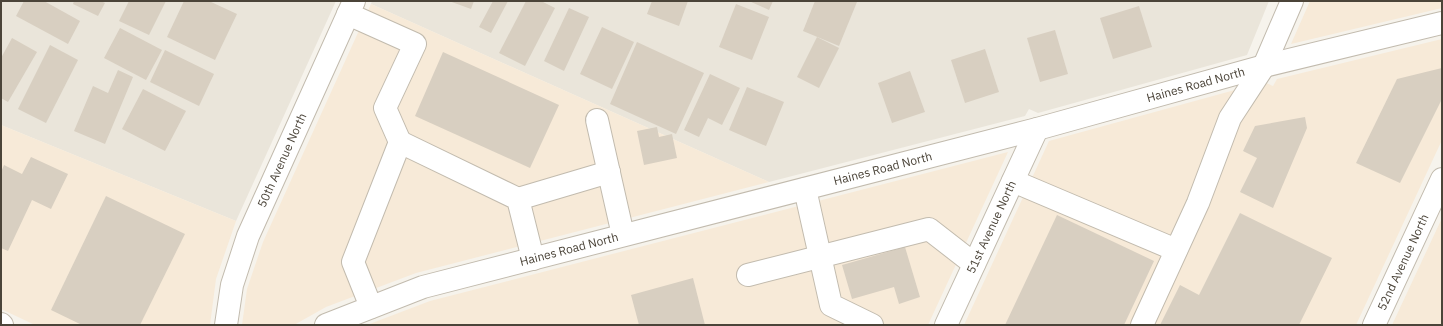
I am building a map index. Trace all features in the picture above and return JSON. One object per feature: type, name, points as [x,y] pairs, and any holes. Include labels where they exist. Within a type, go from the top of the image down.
[{"type":"street","points":[[1142,325],[1198,203],[1230,118],[1264,66],[1292,1]]},
{"type":"street","points":[[351,7],[415,44],[385,108],[400,142],[518,199],[609,172]]},
{"type":"street","name":"50th Avenue North","points":[[226,325],[232,285],[248,236],[351,7]]},
{"type":"street","name":"Haines Road North","points":[[326,325],[424,287],[1037,129],[1264,66],[1442,24]]},
{"type":"street","points":[[598,120],[623,235]]},
{"type":"street","name":"51st Avenue North","points":[[946,325],[1037,129]]},
{"type":"street","points":[[371,307],[353,262],[400,142]]},
{"type":"street","name":"52nd Avenue North","points":[[1374,325],[1442,179]]},
{"type":"street","points":[[1013,181],[1176,250]]},
{"type":"street","points":[[805,189],[831,305],[872,325]]},
{"type":"street","points":[[518,199],[533,259]]},
{"type":"street","points":[[748,275],[821,258],[929,229],[974,264]]},
{"type":"shaded area","points":[[1,1],[336,1],[236,221],[1,125]]},
{"type":"shaded area","points":[[372,1],[1269,1],[1247,55],[1038,113],[1029,109],[1025,116],[769,182],[371,4]]},
{"type":"shaded area","points":[[1310,1],[1442,1],[1442,8],[1291,44]]},
{"type":"shaded area","points":[[371,4],[769,182],[416,273],[326,307],[294,325],[242,325],[247,289],[263,242]]},
{"type":"shaded area","points":[[1442,39],[1442,140],[1356,325],[964,325],[1049,141],[1264,82],[1273,86],[1277,79]]},
{"type":"shaded area","points":[[1,125],[236,221],[216,279],[210,325],[35,325],[1,309]]},
{"type":"shaded area","points":[[1008,152],[928,325],[367,325],[430,301]]},
{"type":"shaded area","points":[[1442,218],[1442,325],[1392,325]]},
{"type":"building","points":[[24,1],[44,1],[80,21],[68,44],[16,16]]},
{"type":"building","points":[[74,1],[101,1],[105,3],[98,16],[73,4]]},
{"type":"building","points":[[129,1],[166,1],[149,35],[119,21]]},
{"type":"building","points":[[184,1],[209,1],[237,14],[215,60],[167,37]]},
{"type":"building","points":[[449,1],[474,1],[471,9]]},
{"type":"building","points":[[493,1],[508,1],[491,33],[479,27]]},
{"type":"building","points":[[526,1],[541,1],[555,8],[525,66],[499,53]]},
{"type":"building","points":[[652,1],[688,1],[679,26],[647,14]]},
{"type":"building","points":[[749,1],[773,1],[769,10]]},
{"type":"building","points":[[815,1],[857,2],[839,46],[803,31]]},
{"type":"building","points":[[736,4],[769,17],[752,60],[719,47]]},
{"type":"building","points":[[1139,6],[1152,47],[1113,59],[1100,18]]},
{"type":"building","points":[[569,8],[589,17],[564,71],[544,61]]},
{"type":"building","points":[[602,27],[634,42],[612,89],[580,74]]},
{"type":"building","points":[[120,28],[162,50],[146,80],[104,58]]},
{"type":"building","points":[[1055,30],[1068,74],[1040,82],[1027,38]]},
{"type":"building","points":[[817,37],[839,48],[819,88],[797,77]]},
{"type":"building","points":[[12,38],[37,52],[8,102],[1,98],[1,58]]},
{"type":"building","points":[[637,42],[704,73],[676,134],[610,104]]},
{"type":"building","points":[[50,45],[78,60],[46,123],[18,109]]},
{"type":"building","points":[[985,49],[999,92],[965,103],[951,60]]},
{"type":"building","points":[[165,50],[214,74],[199,106],[150,82]]},
{"type":"building","points":[[443,52],[559,105],[530,168],[415,116]]},
{"type":"building","points":[[1442,68],[1442,99],[1400,183],[1356,163],[1397,79]]},
{"type":"building","points":[[118,70],[133,77],[105,144],[74,131],[93,86],[108,93]]},
{"type":"building","points":[[910,71],[925,112],[892,123],[878,83]]},
{"type":"building","points":[[710,74],[740,88],[722,125],[708,118],[699,137],[684,130]]},
{"type":"building","points":[[747,87],[784,102],[766,146],[729,130]]},
{"type":"building","points":[[143,89],[186,111],[165,151],[122,129]]},
{"type":"building","points":[[1305,117],[1307,128],[1273,208],[1240,192],[1257,158],[1243,151],[1255,126]]},
{"type":"building","points":[[657,127],[659,137],[672,134],[677,158],[644,165],[637,131]]},
{"type":"building","points":[[31,157],[68,174],[51,209],[32,200],[8,251],[1,248],[1,172],[4,165],[22,174]]},
{"type":"building","points":[[106,196],[185,234],[140,325],[82,325],[51,310]]},
{"type":"building","points":[[1240,213],[1332,258],[1299,325],[1160,325],[1180,285],[1199,295]]},
{"type":"building","points":[[1057,215],[1154,261],[1124,325],[1005,325]]},
{"type":"building","points":[[905,247],[920,297],[899,304],[894,287],[852,299],[842,265]]},
{"type":"building","points":[[693,278],[705,325],[639,325],[631,295]]}]
